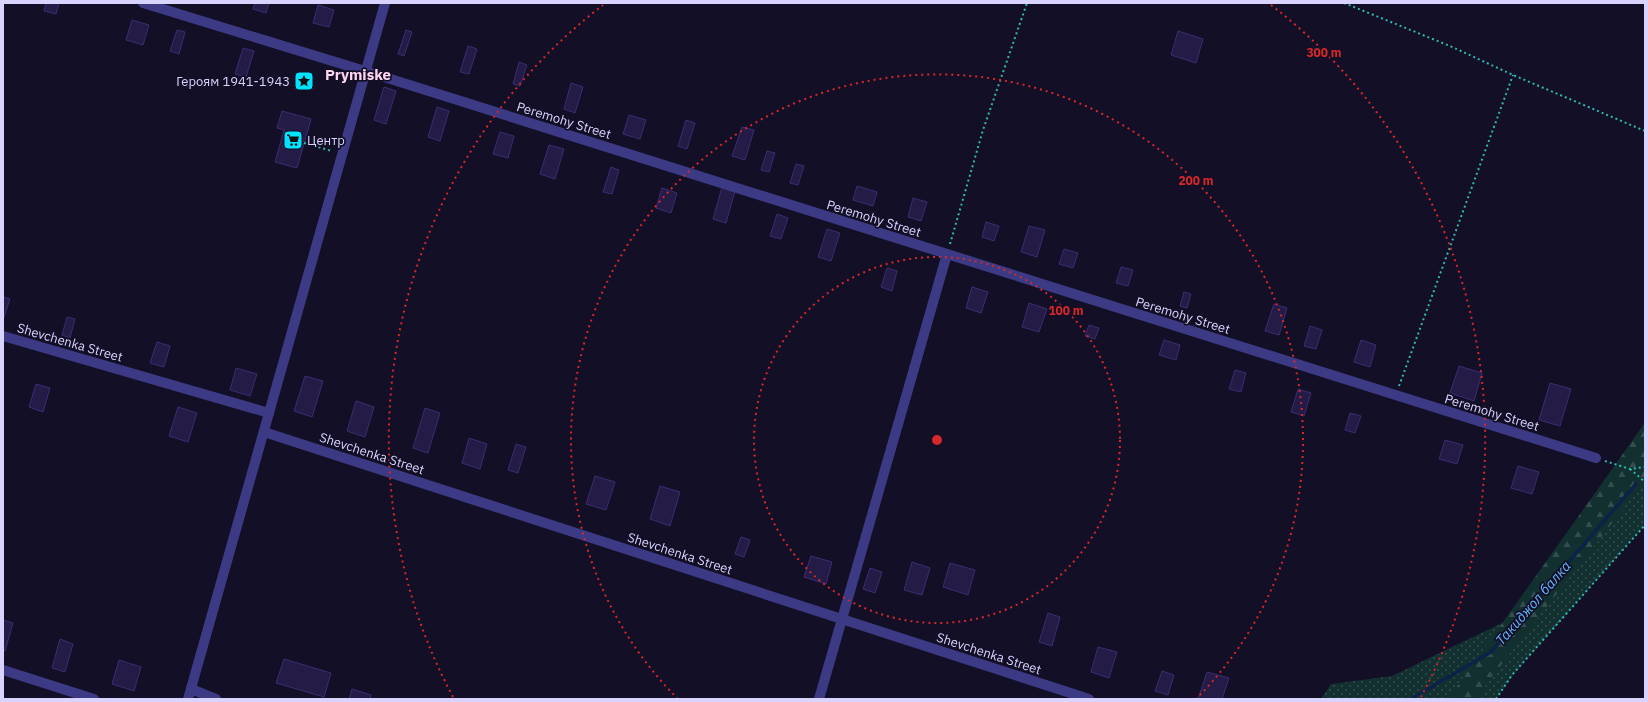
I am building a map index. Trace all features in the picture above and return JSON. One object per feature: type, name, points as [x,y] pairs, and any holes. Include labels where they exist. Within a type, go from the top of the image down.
[{"type":"street","name":"Peremohy Street","points":[[143,3],[1596,458]]},
{"type":"street","points":[[216,699],[190,694],[385,3]]},
{"type":"street","points":[[819,699],[947,254]]},
{"type":"street","name":"Shevchenka Street","points":[[3,336],[269,413]]},
{"type":"street","name":"Shevchenka Street","points":[[264,432],[1089,699]]},
{"type":"street","points":[[3,670],[94,699]]},
{"type":"path","points":[[947,254],[983,130],[1027,3]]},
{"type":"path","points":[[1344,3],[1450,46],[1513,75],[1645,131]]},
{"type":"path","points":[[1396,395],[1513,75]]},
{"type":"path","points":[[304,144],[342,154]]},
{"type":"path","points":[[1596,458],[1630,469],[1645,482]]},
{"type":"path","points":[[1630,469],[1645,467]]},
{"type":"path","points":[[1496,699],[1512,675],[1645,525]]},
{"type":"green space","points":[[1645,423],[1645,525],[1513,675],[1496,699],[1321,699],[1331,684],[1392,676],[1504,622]]},
{"type":"green space","points":[[1645,423],[1645,481],[1487,683],[1479,699],[1448,699]]},
{"type":"building","points":[[46,3],[59,3],[56,14],[44,11]]},
{"type":"building","points":[[255,3],[269,3],[266,13],[253,9]]},
{"type":"building","points":[[318,5],[334,10],[329,27],[313,23]]},
{"type":"building","points":[[132,20],[149,25],[143,45],[126,40]]},
{"type":"building","points":[[177,30],[185,32],[179,54],[170,51]]},
{"type":"building","points":[[406,30],[412,32],[404,56],[398,54]]},
{"type":"building","points":[[1178,31],[1203,39],[1196,63],[1171,55]]},
{"type":"building","points":[[468,46],[477,49],[469,74],[460,72]]},
{"type":"building","points":[[243,48],[254,51],[246,77],[235,74]]},
{"type":"building","points":[[519,62],[527,65],[520,86],[513,84]]},
{"type":"building","points":[[571,83],[583,87],[575,113],[564,109]]},
{"type":"building","points":[[384,87],[396,91],[386,124],[374,120]]},
{"type":"building","points":[[437,107],[449,111],[440,141],[428,137]]},
{"type":"building","points":[[282,111],[311,119],[297,168],[275,162],[284,130],[277,128]]},
{"type":"building","points":[[629,115],[646,120],[640,139],[623,134]]},
{"type":"building","points":[[686,120],[695,123],[687,149],[678,146]]},
{"type":"building","points":[[742,127],[754,130],[745,160],[732,156]]},
{"type":"building","points":[[500,132],[514,136],[508,158],[493,154]]},
{"type":"building","points":[[549,145],[564,149],[555,179],[540,174]]},
{"type":"building","points":[[767,151],[775,153],[769,172],[761,170]]},
{"type":"building","points":[[796,164],[804,166],[798,185],[790,183]]},
{"type":"building","points":[[611,167],[619,170],[612,194],[603,192]]},
{"type":"building","points":[[857,186],[877,192],[873,206],[853,200]]},
{"type":"building","points":[[722,187],[735,191],[726,223],[713,219]]},
{"type":"building","points":[[662,188],[677,193],[671,213],[656,208]]},
{"type":"building","points":[[913,198],[927,202],[921,221],[908,217]]},
{"type":"building","points":[[777,214],[788,218],[781,239],[770,236]]},
{"type":"building","points":[[986,222],[999,226],[994,241],[982,237]]},
{"type":"building","points":[[1029,226],[1045,230],[1037,257],[1021,252]]},
{"type":"building","points":[[827,229],[840,233],[831,261],[818,257]]},
{"type":"building","points":[[1064,249],[1078,253],[1073,268],[1059,264]]},
{"type":"building","points":[[1121,267],[1133,270],[1128,286],[1116,283]]},
{"type":"building","points":[[887,268],[897,271],[892,291],[881,287]]},
{"type":"building","points":[[972,287],[988,292],[981,313],[966,308]]},
{"type":"building","points":[[1184,292],[1191,294],[1187,308],[1180,306]]},
{"type":"building","points":[[3,297],[10,299],[3,320]]},
{"type":"building","points":[[1029,303],[1047,309],[1039,332],[1022,327]]},
{"type":"building","points":[[1274,304],[1287,308],[1279,335],[1265,331]]},
{"type":"building","points":[[67,317],[75,319],[70,338],[62,335]]},
{"type":"building","points":[[1089,325],[1099,328],[1095,339],[1085,336]]},
{"type":"building","points":[[1310,326],[1322,330],[1316,349],[1304,346]]},
{"type":"building","points":[[1164,340],[1180,345],[1176,360],[1159,355]]},
{"type":"building","points":[[1361,340],[1376,345],[1370,367],[1354,362]]},
{"type":"building","points":[[157,342],[170,346],[164,367],[150,363]]},
{"type":"building","points":[[1459,366],[1482,373],[1474,401],[1450,393]]},
{"type":"building","points":[[236,368],[257,374],[250,396],[230,390]]},
{"type":"building","points":[[1235,370],[1246,373],[1241,392],[1229,389]]},
{"type":"building","points":[[305,376],[323,381],[312,417],[294,411]]},
{"type":"building","points":[[1550,383],[1571,389],[1560,426],[1539,420]]},
{"type":"building","points":[[36,384],[50,388],[43,412],[29,407]]},
{"type":"building","points":[[1298,389],[1311,393],[1304,416],[1291,412]]},
{"type":"building","points":[[356,401],[374,407],[365,437],[347,431]]},
{"type":"building","points":[[178,407],[197,413],[188,442],[169,436]]},
{"type":"building","points":[[425,408],[440,413],[428,453],[413,448]]},
{"type":"building","points":[[1350,413],[1361,416],[1355,433],[1345,430]]},
{"type":"building","points":[[469,438],[487,444],[480,469],[462,463]]},
{"type":"building","points":[[1445,440],[1463,445],[1457,464],[1439,459]]},
{"type":"building","points":[[516,444],[526,447],[518,473],[508,470]]},
{"type":"building","points":[[1518,466],[1539,472],[1532,494],[1511,488]]},
{"type":"building","points":[[595,476],[615,482],[606,510],[586,504]]},
{"type":"building","points":[[660,486],[680,492],[670,526],[650,519]]},
{"type":"building","points":[[741,537],[750,540],[744,557],[735,554]]},
{"type":"building","points":[[811,556],[832,562],[826,584],[804,577]]},
{"type":"building","points":[[912,562],[930,568],[922,595],[904,590]]},
{"type":"building","points":[[950,563],[975,570],[968,595],[943,587]]},
{"type":"building","points":[[870,568],[882,572],[875,593],[863,589]]},
{"type":"building","points":[[1048,613],[1060,617],[1052,646],[1039,642]]},
{"type":"building","points":[[3,620],[13,623],[5,651],[3,650]]},
{"type":"building","points":[[60,639],[73,644],[65,672],[52,668]]},
{"type":"building","points":[[1098,647],[1117,652],[1109,678],[1091,672]]},
{"type":"building","points":[[284,659],[331,673],[324,697],[276,683]]},
{"type":"building","points":[[119,660],[141,667],[134,691],[112,684]]},
{"type":"building","points":[[1162,671],[1174,675],[1168,695],[1155,691]]},
{"type":"building","points":[[1207,672],[1229,678],[1222,699],[1198,699]]},
{"type":"building","points":[[352,689],[371,695],[370,699],[349,699]]},
{"type":"waterway","name":"Такиджол балка","points":[[1411,699],[1491,652],[1636,484]]},
{"type":"place","name":"Героям 1941-1943","points":[[304,81]]},
{"type":"place","name":"Центр","points":[[293,140]]},
{"type":"district","name":"Prymiske","points":[[358,75]]}]
